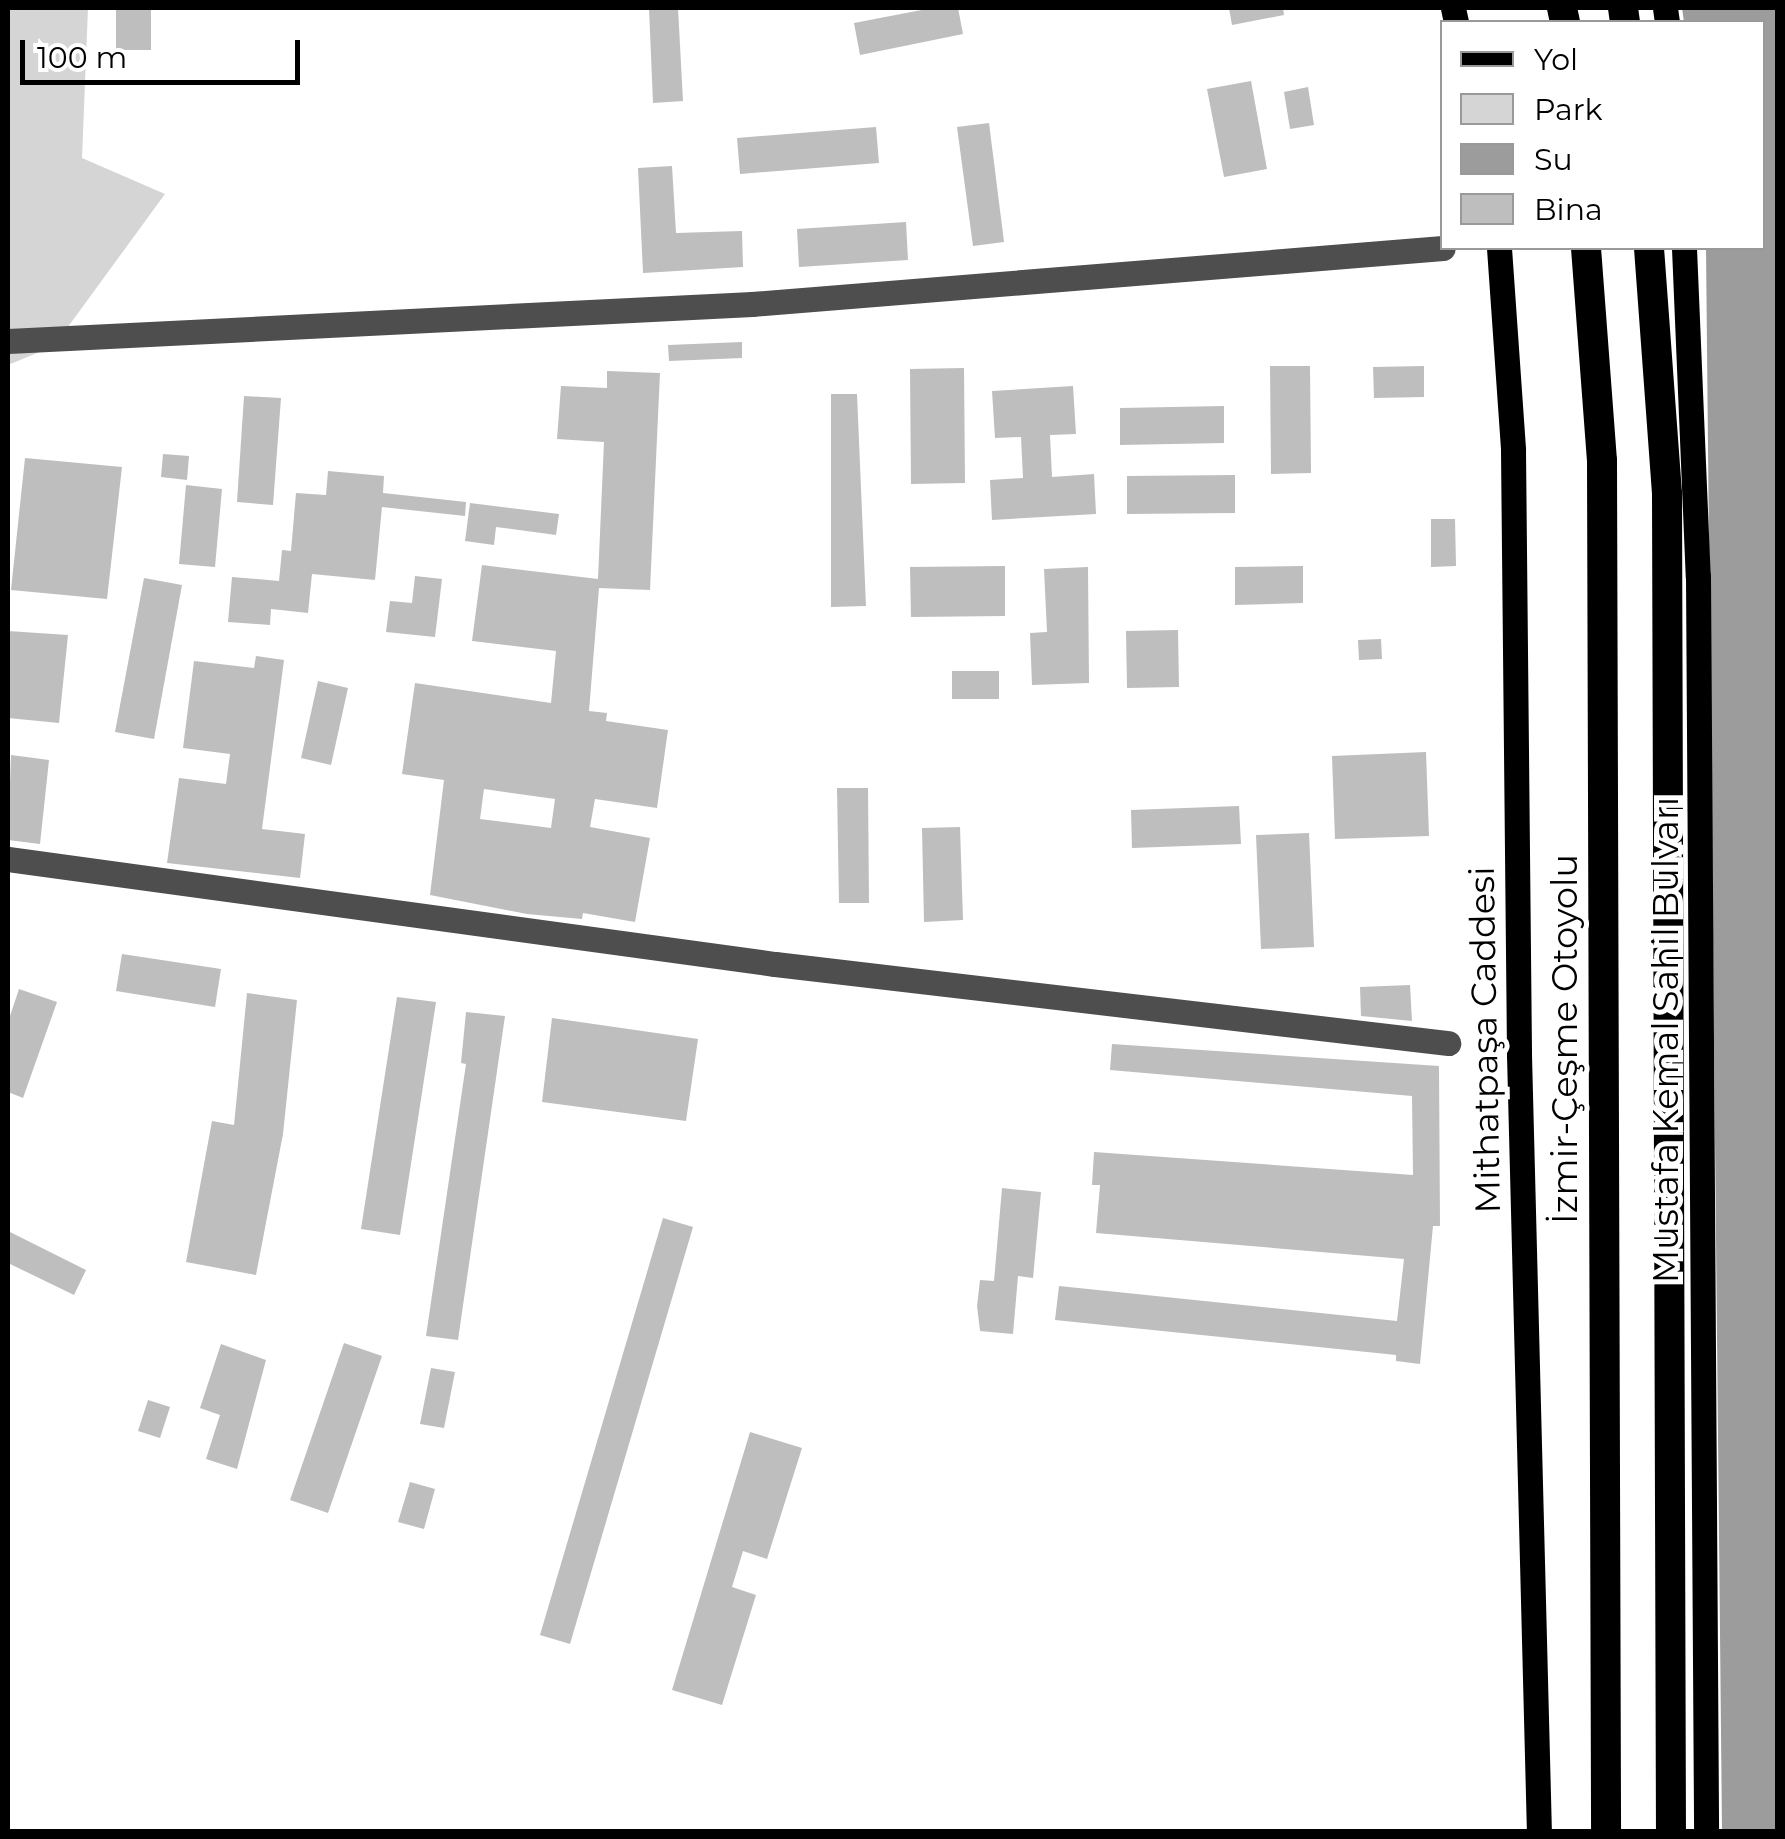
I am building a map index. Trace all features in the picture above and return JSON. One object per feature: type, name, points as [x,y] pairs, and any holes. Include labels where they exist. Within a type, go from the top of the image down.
[{"type":"highway","name":"İzmir-Çeşme Otoyolu","points":[[1586,250],[1602,462],[1606,1832]]},
{"type":"highway","points":[[1649,250],[1666,494],[1671,1832]]},
{"type":"main road","name":"Mithatpaşa Caddesi","points":[[1499,250],[1513,450],[1519,1054],[1539,1832]]},
{"type":"main road","name":"Mustafa Kemal Sahil Bulvarı","points":[[1684,250],[1698,576],[1706,1832]]},
{"type":"lane","points":[[8,342],[752,304],[1440,248]]},
{"type":"lane","points":[[8,860],[775,964],[1448,1043]]},
{"type":"green space","points":[[8,8],[88,8],[82,158],[165,194],[54,346],[8,365]]},
{"type":"water","points":[[1682,8],[1777,8],[1777,1831],[1722,1831],[1706,250],[1765,250],[1765,20],[1684,20]]},
{"type":"building","points":[[116,8],[151,8],[151,50],[116,50]]},
{"type":"building","points":[[649,8],[678,8],[683,101],[653,103]]},
{"type":"building","points":[[932,8],[958,8],[963,34],[860,55],[854,23]]},
{"type":"building","points":[[1229,8],[1283,8],[1284,15],[1232,25]]},
{"type":"building","points":[[1251,81],[1267,169],[1224,177],[1207,89]]},
{"type":"building","points":[[1308,87],[1314,125],[1290,129],[1284,92]]},
{"type":"building","points":[[989,123],[1004,242],[973,246],[957,127]]},
{"type":"building","points":[[876,127],[879,163],[740,174],[737,138]]},
{"type":"building","points":[[672,166],[676,233],[742,231],[743,267],[643,273],[638,168]]},
{"type":"building","points":[[906,222],[908,260],[799,267],[797,229]]},
{"type":"building","points":[[742,342],[742,358],[669,361],[668,345]]},
{"type":"building","points":[[1270,366],[1310,366],[1311,473],[1271,474]]},
{"type":"building","points":[[1424,366],[1424,397],[1374,398],[1373,367]]},
{"type":"building","points":[[964,368],[965,483],[911,484],[910,369]]},
{"type":"building","points":[[607,371],[660,373],[650,590],[599,588],[589,711],[607,713],[606,721],[668,730],[657,808],[595,799],[590,827],[650,838],[635,922],[583,913],[582,919],[527,914],[430,895],[444,780],[402,774],[415,683],[551,703],[556,651],[472,641],[482,565],[598,579],[604,442],[557,439],[561,386],[607,388]],"holes":[[[484,789],[555,799],[551,828],[480,819]]]},
{"type":"building","points":[[1073,386],[1076,434],[1050,435],[1052,477],[1094,474],[1096,514],[992,520],[990,480],[1023,478],[1021,437],[995,438],[992,391]]},
{"type":"building","points":[[831,394],[857,394],[866,606],[831,607]]},
{"type":"building","points":[[244,396],[281,398],[273,505],[237,502]]},
{"type":"building","points":[[1224,406],[1224,443],[1120,445],[1120,408]]},
{"type":"building","points":[[163,454],[189,456],[187,480],[161,477]]},
{"type":"building","points":[[25,458],[122,467],[107,599],[11,590]]},
{"type":"building","points":[[328,471],[384,476],[383,493],[466,502],[465,516],[382,507],[375,580],[312,574],[308,613],[271,609],[270,625],[228,622],[232,577],[279,581],[282,550],[291,551],[296,493],[326,495]]},
{"type":"building","points":[[1235,475],[1235,513],[1127,514],[1127,476]]},
{"type":"building","points":[[186,485],[222,489],[215,567],[179,564]]},
{"type":"building","points":[[470,503],[559,514],[556,535],[496,527],[494,545],[465,541]]},
{"type":"building","points":[[1431,519],[1455,519],[1456,566],[1431,567]]},
{"type":"building","points":[[1005,566],[1005,616],[911,617],[910,567]]},
{"type":"building","points":[[1303,566],[1303,603],[1235,605],[1235,567]]},
{"type":"building","points":[[1088,567],[1089,683],[1032,685],[1030,633],[1047,632],[1044,569]]},
{"type":"building","points":[[415,576],[442,579],[435,637],[386,632],[390,601],[412,603]]},
{"type":"building","points":[[144,578],[182,585],[154,739],[115,732]]},
{"type":"building","points":[[1178,630],[1179,687],[1127,688],[1126,631]]},
{"type":"building","points":[[8,631],[68,635],[59,723],[8,718]]},
{"type":"building","points":[[1381,639],[1382,659],[1359,660],[1358,640]]},
{"type":"building","points":[[256,656],[284,660],[262,829],[305,834],[300,878],[167,863],[179,778],[226,784],[230,754],[183,748],[194,661],[254,668]]},
{"type":"building","points":[[952,671],[999,671],[999,699],[952,699]]},
{"type":"building","points":[[318,681],[348,688],[331,765],[301,758]]},
{"type":"building","points":[[1426,752],[1429,836],[1335,839],[1332,756]]},
{"type":"building","points":[[11,755],[49,760],[40,844],[8,840]]},
{"type":"building","points":[[837,788],[868,788],[869,903],[839,903]]},
{"type":"building","points":[[1239,806],[1241,844],[1132,848],[1131,810]]},
{"type":"building","points":[[960,827],[963,920],[924,922],[922,828]]},
{"type":"building","points":[[1309,833],[1314,947],[1261,949],[1256,835]]},
{"type":"building","points":[[122,954],[221,969],[215,1007],[116,991]]},
{"type":"building","points":[[1410,985],[1412,1021],[1361,1016],[1360,987]]},
{"type":"building","points":[[19,989],[57,1002],[23,1098],[8,1092],[8,1022]]},
{"type":"building","points":[[247,993],[297,1000],[283,1134],[256,1275],[186,1262],[212,1121],[234,1125]]},
{"type":"building","points":[[397,997],[436,1002],[400,1235],[361,1229]]},
{"type":"building","points":[[466,1012],[505,1016],[458,1340],[426,1336],[466,1064],[461,1063]]},
{"type":"building","points":[[552,1018],[698,1039],[686,1121],[542,1102]]},
{"type":"building","points":[[1112,1044],[1439,1066],[1440,1226],[1433,1226],[1420,1364],[1396,1361],[1396,1355],[1055,1320],[1059,1286],[1397,1321],[1404,1259],[1096,1233],[1100,1185],[1092,1185],[1094,1152],[1413,1175],[1412,1096],[1110,1070]]},
{"type":"building","points":[[1002,1188],[1041,1192],[1033,1278],[1018,1276],[1013,1334],[980,1331],[977,1306],[980,1280],[994,1281]]},
{"type":"building","points":[[663,1218],[693,1227],[570,1644],[540,1635]]},
{"type":"building","points":[[8,1231],[86,1270],[74,1295],[8,1263]]},
{"type":"building","points":[[344,1343],[382,1356],[328,1513],[290,1500]]},
{"type":"building","points":[[221,1344],[266,1360],[237,1469],[206,1459],[220,1415],[200,1408]]},
{"type":"building","points":[[431,1368],[455,1372],[444,1428],[420,1424]]},
{"type":"building","points":[[148,1400],[170,1407],[160,1438],[138,1431]]},
{"type":"building","points":[[750,1432],[802,1448],[767,1559],[743,1551],[732,1587],[756,1595],[722,1705],[672,1690]]},
{"type":"building","points":[[410,1482],[435,1489],[424,1529],[398,1522]]}]
